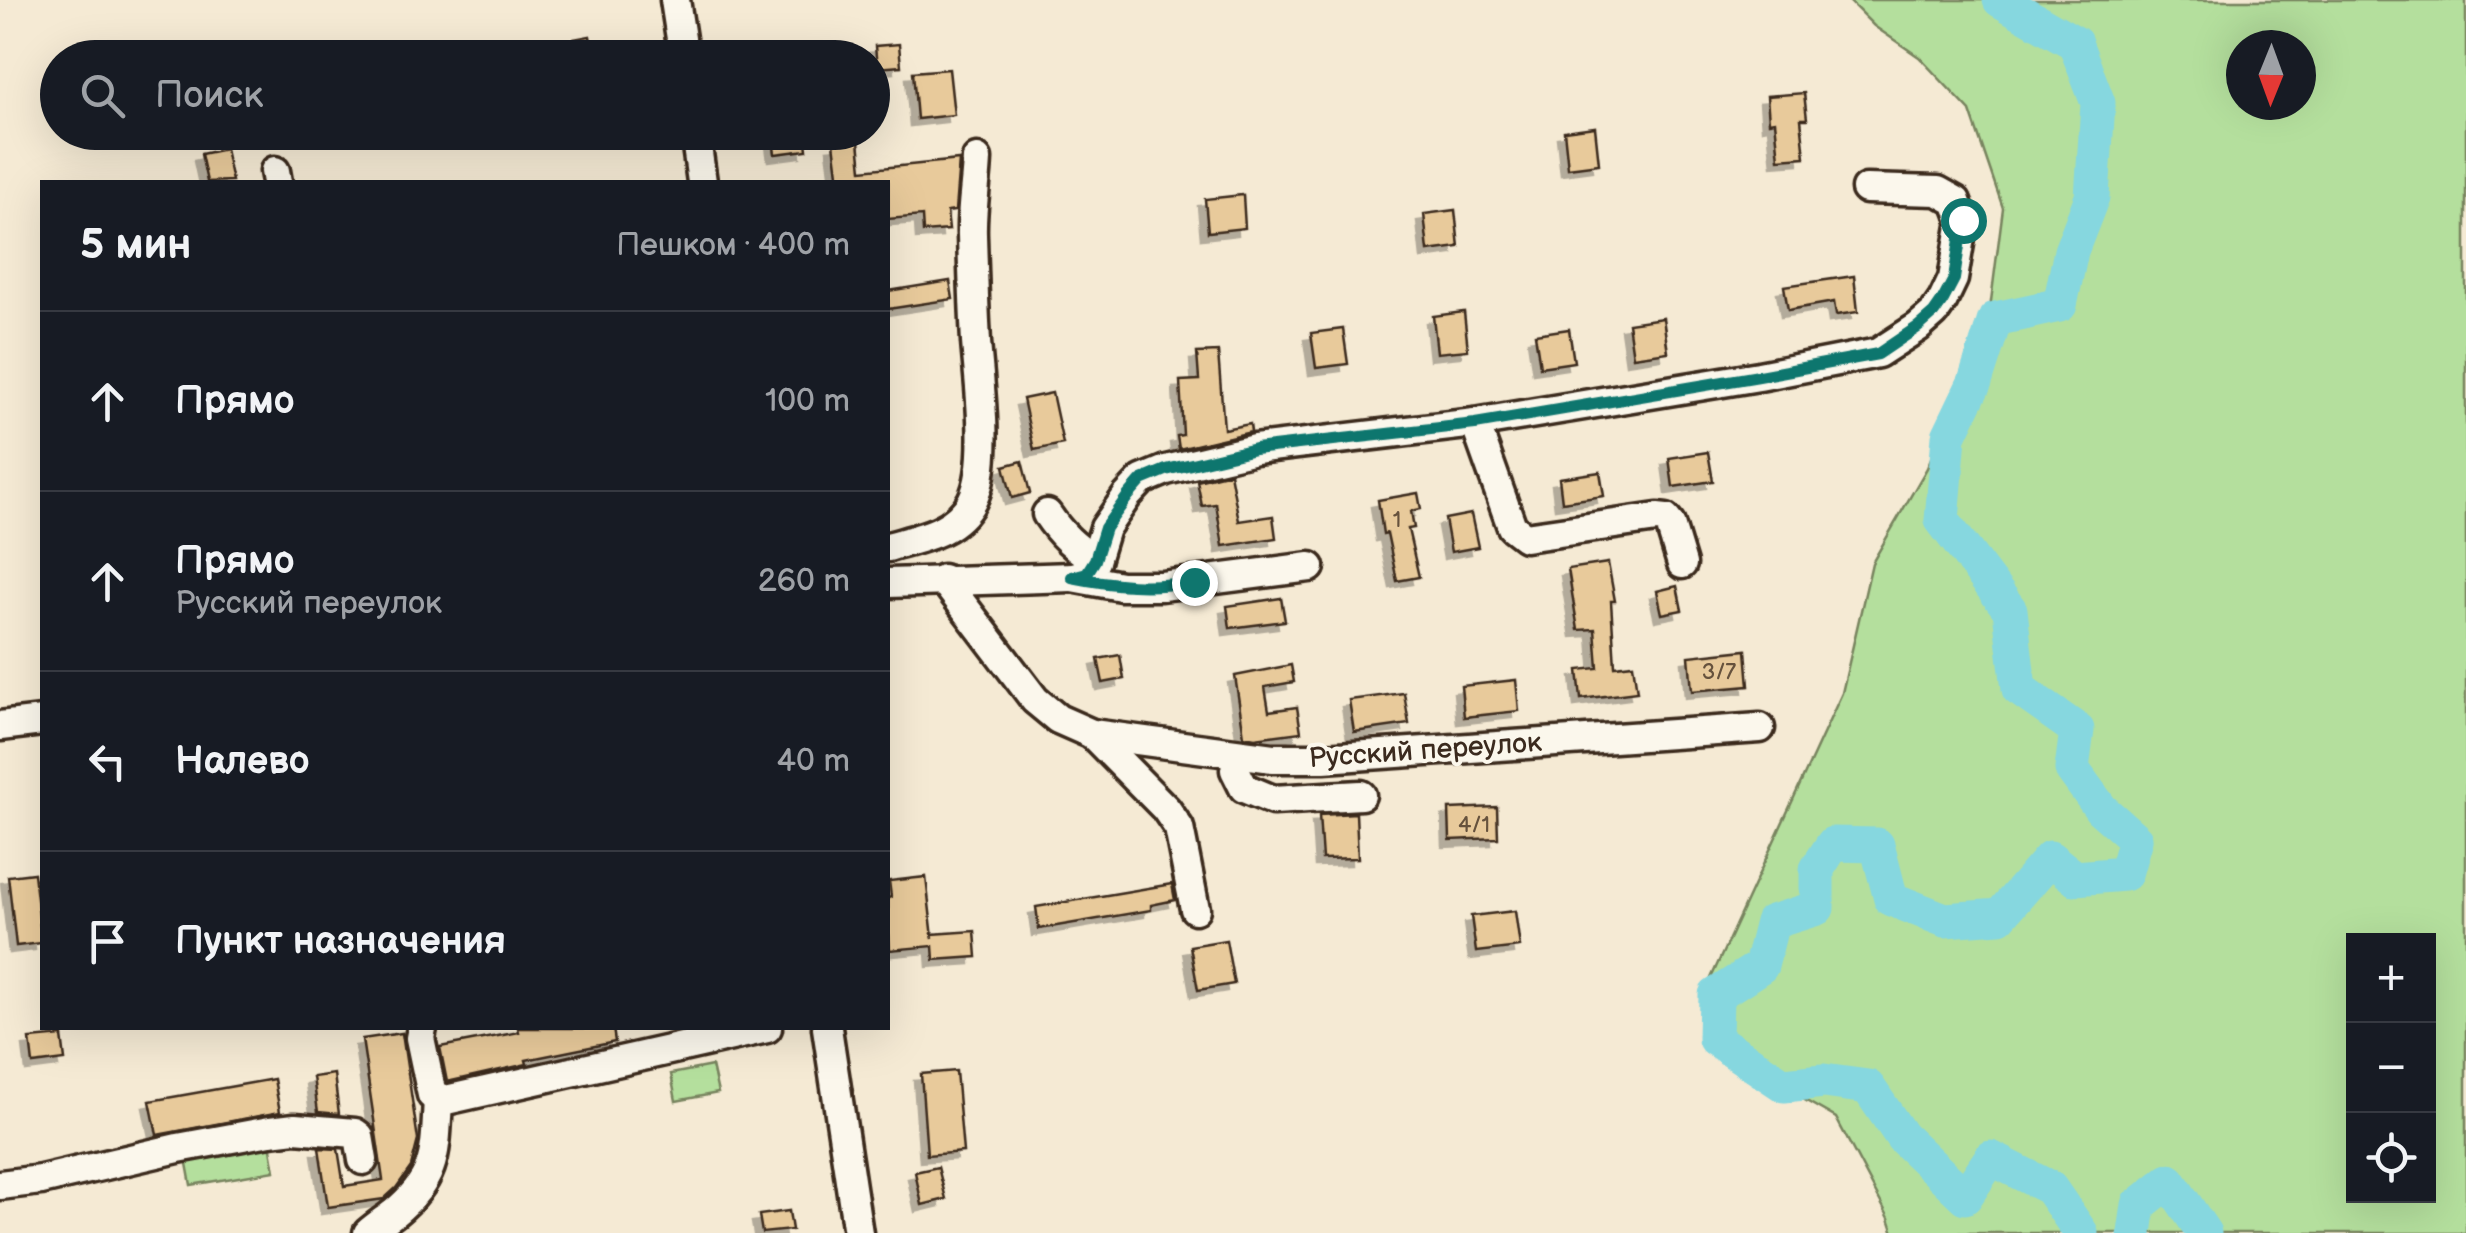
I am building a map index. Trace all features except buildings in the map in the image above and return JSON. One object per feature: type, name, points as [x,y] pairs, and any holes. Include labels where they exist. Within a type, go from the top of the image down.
[{"type":"street","points":[[675,0],[681,40]]},
{"type":"street","points":[[698,150],[702,180]]},
{"type":"street","points":[[890,546],[928,536],[954,523],[972,500],[978,482],[980,398],[972,240],[977,158]]},
{"type":"street","points":[[1084,569],[1105,528],[1128,496],[1142,480],[1166,470],[1255,449],[1475,424],[1878,354],[1918,327],[1943,300],[1954,279],[1963,220],[1956,201],[1938,191],[1866,188]]},
{"type":"street","points":[[1475,424],[1517,533],[1525,537],[1666,519],[1682,564]]},
{"type":"street","points":[[1047,514],[1084,569]]},
{"type":"street","points":[[890,583],[1084,569],[1121,586],[1162,586],[1310,566]]},
{"type":"street","points":[[943,579],[1036,700],[1058,719],[1092,734],[1166,808],[1178,828],[1195,909]]},
{"type":"street","points":[[0,726],[40,720]]},
{"type":"street","name":"Русский переулок","points":[[1092,734],[1273,758],[1324,758],[1760,728]]},
{"type":"street","points":[[1235,770],[1244,788],[1273,800],[1361,795]]},
{"type":"street","points":[[422,1030],[432,1095],[446,1100],[758,1030]]},
{"type":"street","points":[[827,1030],[858,1233]]},
{"type":"street","points":[[368,1233],[394,1214],[428,1175],[436,1138],[438,1098]]},
{"type":"street","points":[[0,1184],[41,1180],[178,1148],[294,1128],[355,1132],[363,1160]]},
{"type":"green space","points":[[1848,0],[2466,0],[2466,1233],[1894,1233],[1836,1118],[1710,1046],[1701,1021],[1701,1000],[1842,693],[1872,563],[1927,468],[1990,309],[2003,208],[1970,111],[1919,57],[1874,26]]},
{"type":"green space","points":[[712,1066],[718,1093],[676,1101],[671,1074]]},
{"type":"green space","points":[[270,1143],[275,1171],[191,1185],[186,1158]]},
{"type":"waterway","points":[[2000,0],[2075,43],[2098,103],[2092,197],[2071,251],[2060,305],[1995,319],[1975,382],[1949,436],[1942,520],[2010,610],[2019,689],[2077,730],[2072,769],[2101,809],[2135,839],[2125,874],[2075,878],[2050,858],[2000,916],[1945,920],[1891,899],[1877,845],[1833,844],[1817,869],[1817,908],[1772,922],[1761,966],[1716,995],[1715,1039],[1784,1085],[1824,1081],[1868,1087],[1902,1137],[1965,1197],[1991,1158],[2050,1188],[2081,1233]]},
{"type":"waterway","points":[[2135,1233],[2139,1205],[2169,1181],[2204,1233]]},
{"type":"route","points":[[1194,582],[1136,587],[1072,577],[1087,573],[1105,528],[1142,480],[1166,470],[1255,449],[1475,424],[1878,354],[1918,327],[1943,300],[1954,279],[1963,220]]}]
